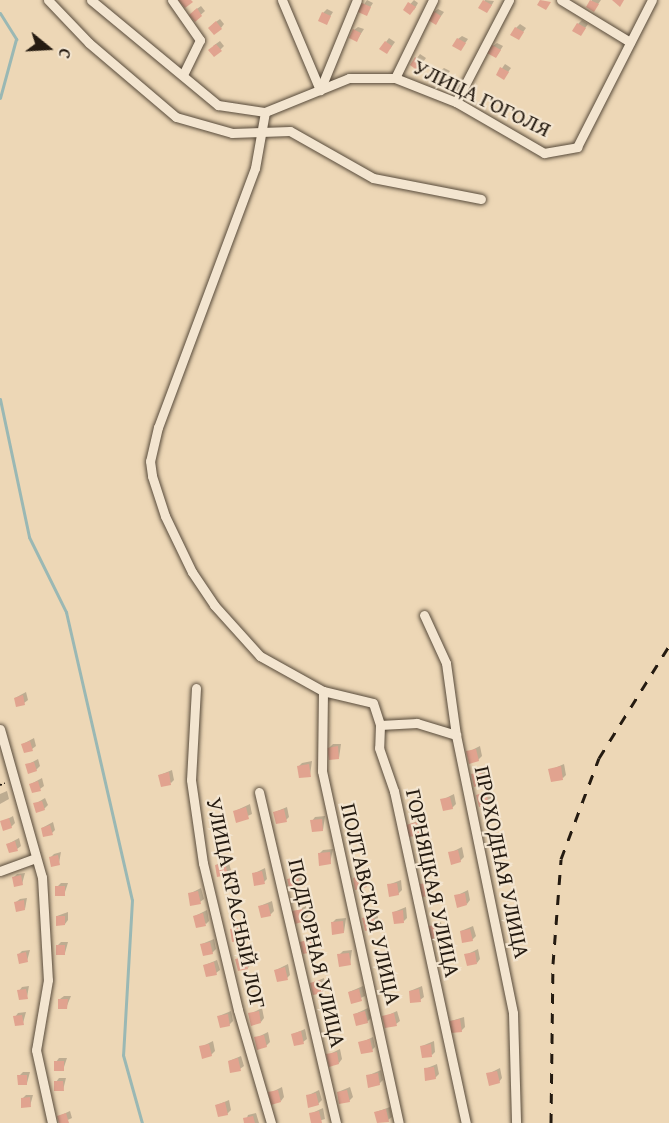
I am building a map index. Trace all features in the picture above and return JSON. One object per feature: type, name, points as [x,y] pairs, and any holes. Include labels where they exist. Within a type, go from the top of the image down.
[{"type":"street","points":[[48,0],[89,43],[176,117],[232,134],[290,131],[373,178],[482,200]]},
{"type":"street","points":[[91,0],[218,105],[265,112],[264,131],[255,168],[168,395],[152,445],[152,476],[176,543],[214,605],[260,656],[322,691]]},
{"type":"street","points":[[172,0],[200,39],[183,75]]},
{"type":"street","points":[[282,0],[320,90]]},
{"type":"street","points":[[320,90],[357,0]]},
{"type":"street","points":[[395,78],[433,0]]},
{"type":"street","points":[[456,102],[509,0]]},
{"type":"street","points":[[561,0],[630,42],[652,0]]},
{"type":"street","name":"УЛИЦА ГОГОЛЯ","points":[[265,112],[349,78],[395,78],[456,102],[544,153],[577,147],[630,42]]},
{"type":"street","name":"ПРОХОДНАЯ УЛИЦА","points":[[424,615],[446,663],[456,735],[513,1013],[516,1123]]},
{"type":"street","name":"УЛИЦА КРАСНЫЙ ЛОГ","points":[[196,688],[190,780],[203,863],[238,1011],[271,1123]]},
{"type":"street","name":"ГОРНЯЦКАЯ УЛИЦА","points":[[322,691],[373,703],[380,725],[379,748],[394,791],[466,1123]]},
{"type":"street","name":"ПОЛТАВСКАЯ УЛИЦА","points":[[322,691],[322,771],[399,1123]]},
{"type":"street","points":[[380,725],[417,723],[456,735]]},
{"type":"street","points":[[0,729],[42,877],[48,980],[36,1050],[52,1123]]},
{"type":"street","name":"ПОДГОРНАЯ УЛИЦА","points":[[259,792],[336,1123]]},
{"type":"street","points":[[0,871],[36,858]]},
{"type":"building","points":[[178,0],[191,0],[193,2],[185,8]]},
{"type":"building","points":[[483,0],[492,5],[487,13],[478,8]]},
{"type":"building","points":[[540,0],[551,2],[546,10],[537,5]]},
{"type":"building","points":[[590,0],[599,4],[594,12],[586,7]]},
{"type":"building","points":[[612,0],[624,0],[620,7]]},
{"type":"building","points":[[408,2],[416,7],[410,15],[403,10]]},
{"type":"building","points":[[362,3],[371,7],[367,16],[358,12]]},
{"type":"building","points":[[197,8],[202,16],[195,22],[189,15]]},
{"type":"building","points":[[433,11],[441,16],[436,25],[428,20]]},
{"type":"building","points":[[322,12],[331,16],[327,25],[318,21]]},
{"type":"building","points":[[216,21],[222,29],[214,35],[208,28]]},
{"type":"building","points":[[577,23],[586,28],[581,36],[572,31]]},
{"type":"building","points":[[515,27],[524,32],[519,40],[510,35]]},
{"type":"building","points":[[353,29],[361,33],[357,42],[349,38]]},
{"type":"building","points":[[457,38],[466,43],[461,51],[452,46]]},
{"type":"building","points":[[385,41],[392,46],[387,54],[379,49]]},
{"type":"building","points":[[216,44],[222,51],[214,57],[208,50]]},
{"type":"building","points":[[492,45],[501,50],[496,58],[487,53]]},
{"type":"building","points":[[415,57],[423,62],[418,71],[410,65]]},
{"type":"building","points":[[500,67],[509,72],[504,80],[496,75]]},
{"type":"building","points":[[439,70],[448,75],[443,83],[435,78]]},
{"type":"building","points":[[23,695],[25,705],[16,707],[14,698]]},
{"type":"building","points":[[30,741],[33,751],[24,753],[21,744]]},
{"type":"building","points":[[338,746],[339,759],[329,760],[327,748]]},
{"type":"building","points":[[476,749],[479,761],[469,764],[466,751]]},
{"type":"building","points":[[34,762],[37,771],[28,774],[25,764]]},
{"type":"building","points":[[309,764],[311,777],[299,778],[297,766]]},
{"type":"building","points":[[561,766],[563,780],[551,782],[548,769]]},
{"type":"building","points":[[169,772],[171,785],[161,787],[158,775]]},
{"type":"building","points":[[481,772],[484,784],[474,787],[471,774]]},
{"type":"building","points":[[38,781],[41,791],[32,793],[29,784]]},
{"type":"building","points":[[486,792],[489,805],[479,807],[476,795]]},
{"type":"building","points":[[450,797],[453,809],[443,811],[440,799]]},
{"type":"building","points":[[42,801],[45,810],[36,813],[33,803]]},
{"type":"building","points":[[246,807],[249,819],[236,823],[233,811]]},
{"type":"building","points":[[284,809],[287,822],[276,824],[273,812]]},
{"type":"building","points":[[9,818],[12,828],[3,831],[0,821]]},
{"type":"building","points":[[322,819],[323,831],[312,832],[310,820]]},
{"type":"building","points":[[417,822],[420,835],[409,837],[406,825]]},
{"type":"building","points":[[50,825],[53,835],[43,837],[41,828]]},
{"type":"building","points":[[15,841],[18,851],[9,853],[6,844]]},
{"type":"building","points":[[458,850],[461,862],[451,865],[448,852]]},
{"type":"building","points":[[330,852],[331,864],[319,866],[318,853]]},
{"type":"building","points":[[58,855],[60,865],[51,867],[49,857]]},
{"type":"building","points":[[225,863],[228,875],[217,877],[215,865]]},
{"type":"building","points":[[262,871],[265,884],[254,886],[252,873]]},
{"type":"building","points":[[21,875],[23,885],[14,887],[12,877]]},
{"type":"building","points":[[364,875],[367,887],[355,890],[353,878]]},
{"type":"building","points":[[298,877],[301,889],[290,891],[287,879]]},
{"type":"building","points":[[397,883],[399,895],[389,897],[387,884]]},
{"type":"building","points":[[429,883],[431,896],[420,897],[419,884]]},
{"type":"building","points":[[55,886],[65,886],[65,896],[55,896]]},
{"type":"building","points":[[198,891],[201,904],[190,906],[188,893]]},
{"type":"building","points":[[465,893],[467,905],[457,908],[454,895]]},
{"type":"building","points":[[24,900],[25,910],[16,912],[14,902]]},
{"type":"building","points":[[268,904],[271,916],[261,918],[258,906]]},
{"type":"building","points":[[302,909],[305,921],[295,924],[292,911]]},
{"type":"building","points":[[403,910],[404,923],[394,924],[392,912]]},
{"type":"building","points":[[203,913],[206,926],[196,928],[193,916]]},
{"type":"building","points":[[56,916],[65,916],[65,925],[56,926]]},
{"type":"building","points":[[373,916],[376,928],[365,931],[362,918]]},
{"type":"building","points":[[343,921],[344,933],[332,935],[331,922]]},
{"type":"building","points":[[438,925],[440,938],[429,939],[428,926]]},
{"type":"building","points":[[240,927],[243,940],[232,942],[230,929]]},
{"type":"building","points":[[470,929],[473,941],[462,943],[460,931]]},
{"type":"building","points":[[311,939],[313,952],[303,954],[300,942]]},
{"type":"building","points":[[210,942],[213,954],[203,956],[200,944]]},
{"type":"building","points":[[56,945],[65,945],[65,955],[56,955]]},
{"type":"building","points":[[26,952],[28,962],[19,964],[17,954]]},
{"type":"building","points":[[475,952],[477,964],[467,966],[464,954]]},
{"type":"building","points":[[349,953],[351,965],[339,967],[337,954]]},
{"type":"building","points":[[246,957],[248,969],[238,971],[235,959]]},
{"type":"building","points":[[214,962],[217,975],[206,977],[203,965]]},
{"type":"building","points":[[285,967],[288,980],[277,982],[274,970]]},
{"type":"building","points":[[320,980],[323,993],[313,995],[310,983]]},
{"type":"building","points":[[26,989],[28,999],[19,1000],[17,990]]},
{"type":"building","points":[[359,989],[362,1001],[351,1004],[348,992]]},
{"type":"building","points":[[419,989],[421,1002],[410,1003],[409,991]]},
{"type":"building","points":[[58,999],[68,999],[67,1009],[58,1009]]},
{"type":"building","points":[[259,1011],[261,1023],[251,1026],[248,1013]]},
{"type":"building","points":[[365,1011],[368,1023],[356,1026],[353,1014]]},
{"type":"building","points":[[394,1013],[397,1026],[385,1028],[382,1016]]},
{"type":"building","points":[[228,1014],[230,1026],[220,1028],[217,1016]]},
{"type":"building","points":[[22,1015],[24,1025],[15,1026],[13,1016]]},
{"type":"building","points":[[460,1019],[462,1032],[451,1033],[450,1021]]},
{"type":"building","points":[[301,1031],[304,1044],[294,1046],[291,1034]]},
{"type":"building","points":[[264,1035],[267,1047],[257,1050],[254,1037]]},
{"type":"building","points":[[370,1039],[373,1052],[361,1054],[358,1042]]},
{"type":"building","points":[[209,1044],[212,1056],[202,1059],[199,1046]]},
{"type":"building","points":[[431,1044],[432,1057],[422,1058],[420,1046]]},
{"type":"building","points":[[337,1052],[339,1064],[329,1067],[326,1054]]},
{"type":"building","points":[[238,1058],[241,1071],[230,1073],[228,1061]]},
{"type":"building","points":[[54,1061],[64,1061],[64,1071],[54,1071]]},
{"type":"building","points":[[434,1067],[436,1079],[425,1081],[424,1068]]},
{"type":"building","points":[[497,1071],[500,1083],[489,1086],[486,1073]]},
{"type":"building","points":[[378,1073],[380,1085],[368,1088],[366,1075]]},
{"type":"building","points":[[17,1075],[27,1075],[27,1085],[18,1085]]},
{"type":"building","points":[[54,1081],[63,1081],[64,1091],[54,1091]]},
{"type":"building","points":[[278,1090],[281,1102],[271,1105],[268,1092]]},
{"type":"building","points":[[347,1090],[350,1102],[339,1104],[337,1092]]},
{"type":"building","points":[[316,1093],[319,1105],[308,1108],[306,1095]]},
{"type":"building","points":[[30,1097],[31,1107],[21,1108],[21,1098]]},
{"type":"building","points":[[225,1102],[228,1115],[218,1117],[215,1105]]},
{"type":"building","points":[[386,1109],[389,1122],[377,1123],[374,1112]]},
{"type":"building","points":[[319,1111],[322,1123],[311,1123],[309,1113]]},
{"type":"building","points":[[66,1113],[69,1123],[59,1123],[57,1116]]},
{"type":"building","points":[[253,1116],[255,1123],[244,1123],[243,1118]]},
{"type":"waterway","points":[[0,13],[16,39],[0,98]]},
{"type":"waterway","points":[[0,399],[29,537],[66,612],[132,900],[123,1055],[142,1123]]},
{"type":"railway","points":[[551,1123],[553,964],[561,859],[599,758],[669,646]]}]
